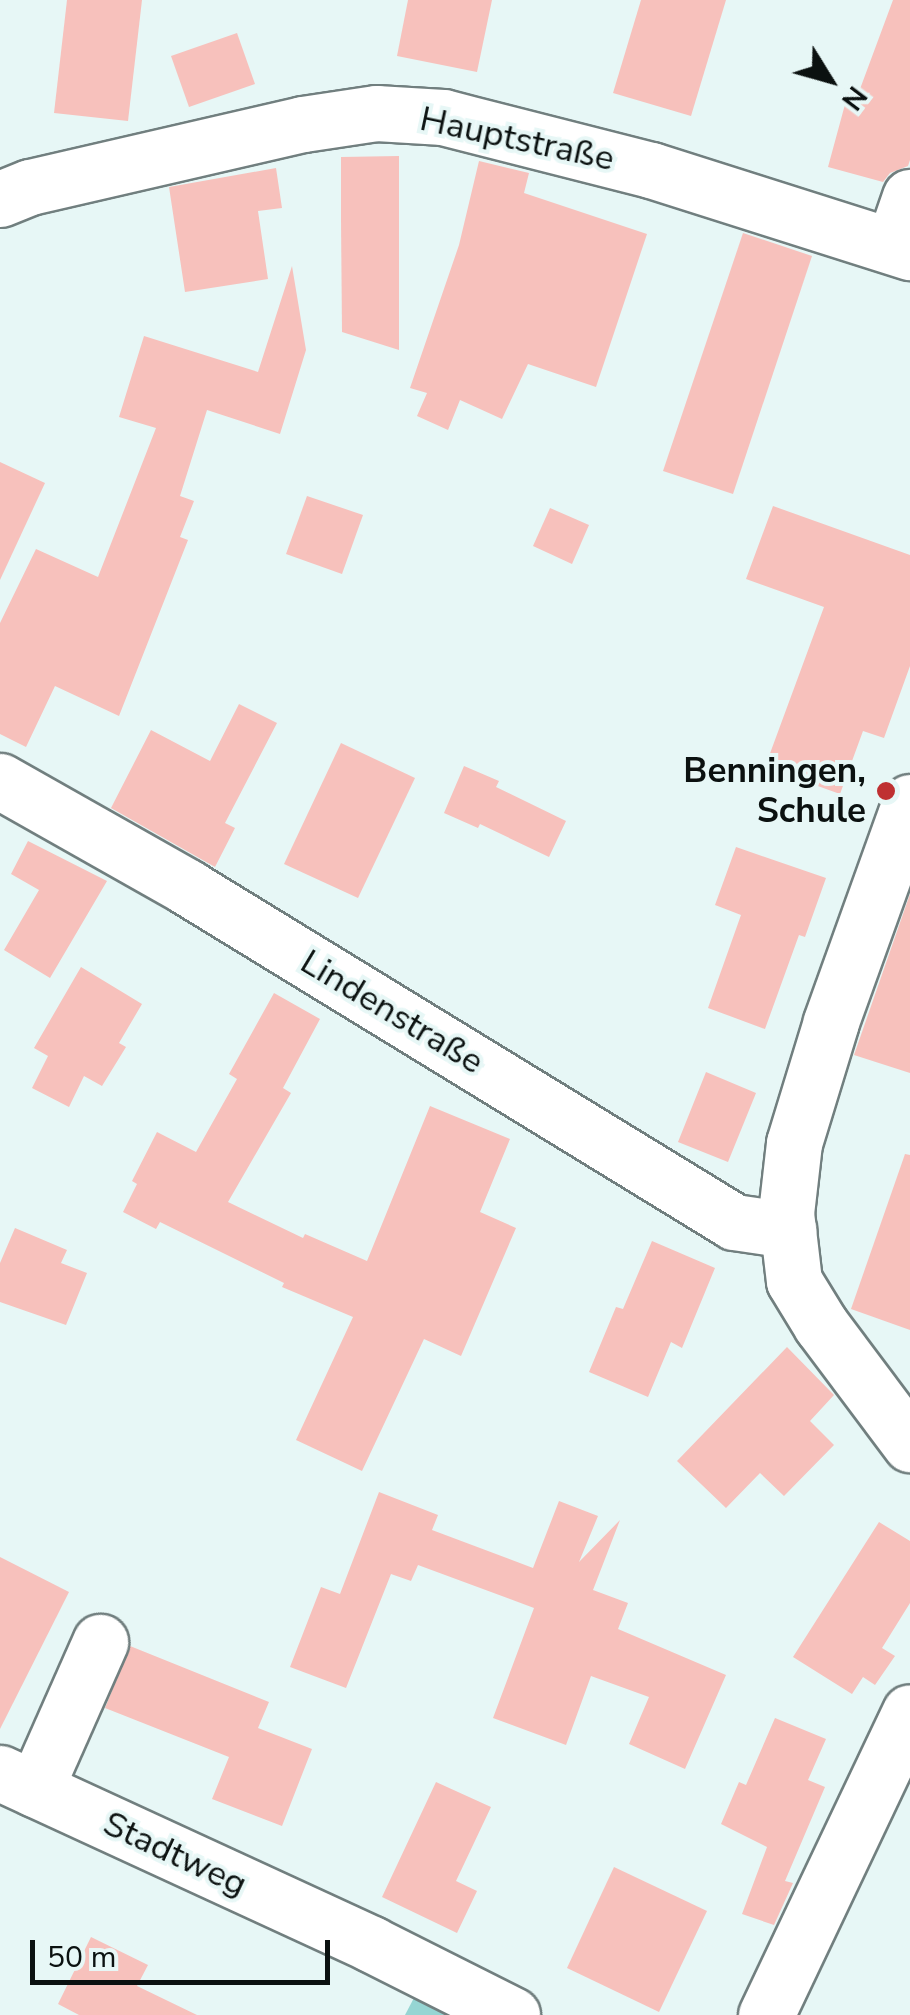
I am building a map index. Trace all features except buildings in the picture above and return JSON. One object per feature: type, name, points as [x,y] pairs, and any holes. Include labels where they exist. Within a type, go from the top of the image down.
[{"type":"street","name":"Hauptstraße","points":[[0,198],[30,187],[264,133],[376,113],[443,117],[904,231]]},
{"type":"street","name":"Lindenstraße","points":[[0,781],[187,888],[734,1222],[788,1230]]},
{"type":"street","points":[[910,802],[831,1022],[794,1143],[788,1230],[794,1281],[820,1325],[910,1444]]},
{"type":"street","points":[[18,1781],[100,1642]]},
{"type":"street","points":[[766,2015],[910,1712]]},
{"type":"street","name":"Stadtweg","points":[[18,1781],[371,1944],[512,2015]]},
{"type":"shaded area","points":[[416,1994],[460,2015],[405,2015]]},
{"type":"place","name":"Benningen, Schule","points":[[886,791]]}]
